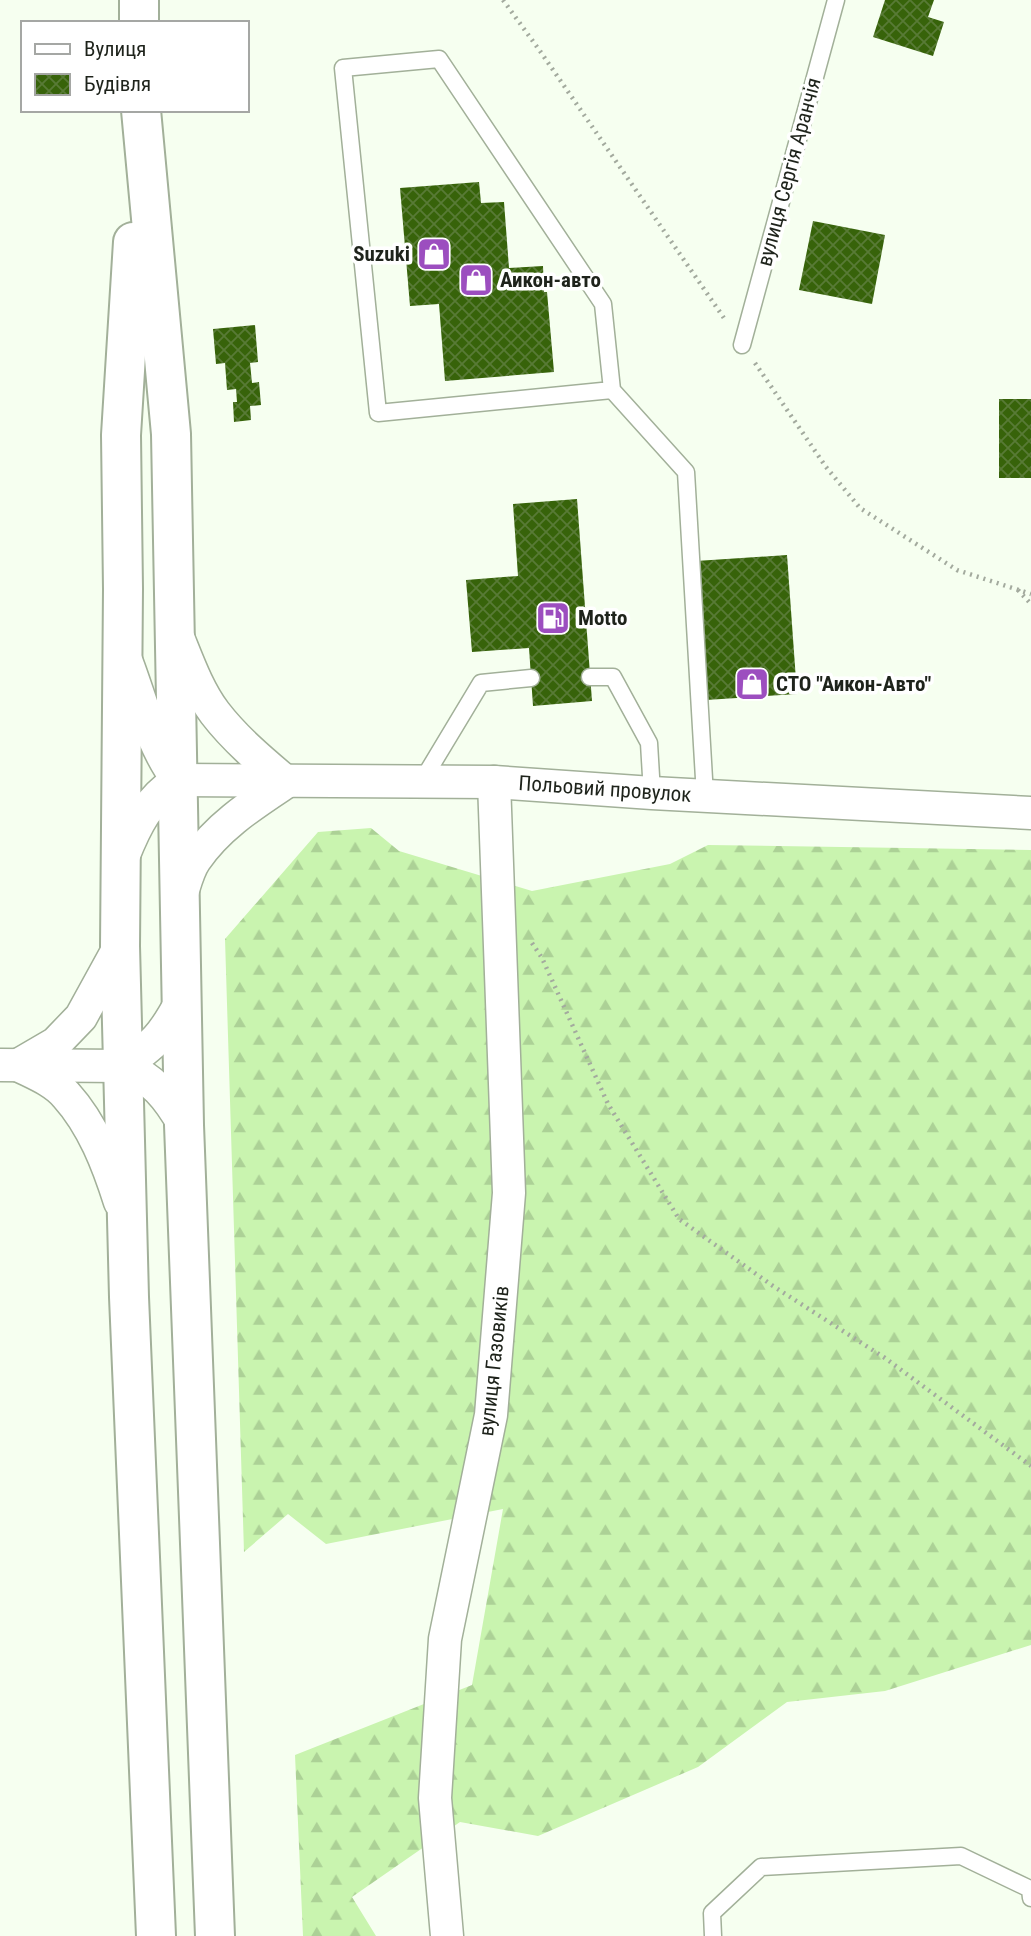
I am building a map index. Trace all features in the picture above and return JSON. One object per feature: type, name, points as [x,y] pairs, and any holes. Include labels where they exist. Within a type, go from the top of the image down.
[{"type":"highway","points":[[139,0],[139,21]]},
{"type":"highway","points":[[141,117],[171,434],[184,1125],[215,1936]]},
{"type":"highway","points":[[141,117],[121,435],[120,946],[126,1220],[156,1936]]},
{"type":"street","points":[[175,631],[194,678],[214,712],[250,751],[286,782],[238,814],[212,838],[194,862],[180,897]]},
{"type":"street","points":[[120,865],[132,833],[144,812],[161,791],[178,780],[165,764],[155,741],[122,651]]},
{"type":"street","name":"Польовий провулок","points":[[178,780],[494,782],[1031,813]]},
{"type":"street","name":"вулиця Газовиків","points":[[447,1936],[435,1798],[445,1639],[491,1415],[509,1193],[494,782]]},
{"type":"street","points":[[9,1065],[56,1043],[81,1017],[120,946]]},
{"type":"street","points":[[122,1066],[147,1050],[159,1038],[181,1002]]},
{"type":"street","points":[[9,1065],[122,1066],[139,1072],[154,1084],[172,1105],[184,1125]]},
{"type":"street","points":[[9,1065],[44,1078],[65,1094],[90,1127],[111,1173],[126,1220]]},
{"type":"lane","name":"вулиця Сергія Аранчія","points":[[743,345],[836,0]]},
{"type":"lane","points":[[612,390],[378,413],[344,68],[439,59],[603,304],[612,390],[686,472],[705,796]]},
{"type":"lane","points":[[590,677],[613,677],[649,743],[652,793]]},
{"type":"lane","points":[[422,781],[481,683],[531,678]]},
{"type":"lane","points":[[713,1936],[712,1913],[761,1867],[961,1856],[1030,1889],[1031,1898]]},
{"type":"path","points":[[1018,590],[1031,604]]},
{"type":"path","points":[[527,936],[542,958],[608,1104],[678,1219],[773,1286],[885,1358],[1031,1466]]},
{"type":"green space","points":[[371,828],[399,851],[532,891],[670,864],[708,845],[1031,850],[1031,1645],[885,1691],[787,1702],[698,1767],[538,1836],[460,1822],[352,1897],[376,1936],[303,1936],[295,1755],[472,1685],[503,1509],[326,1544],[288,1514],[244,1552],[225,939],[318,832]]},
{"type":"building","points":[[885,0],[934,0],[928,17],[944,22],[933,56],[873,37]]},
{"type":"building","name":"Аикон-авто","points":[[479,182],[481,203],[504,202],[509,268],[543,266],[554,372],[445,381],[439,304],[410,306],[400,188]]},
{"type":"building","points":[[813,221],[885,235],[872,304],[799,290]]},
{"type":"building","points":[[255,325],[258,362],[250,363],[252,383],[259,382],[261,405],[250,406],[251,420],[234,422],[233,402],[237,402],[236,389],[227,390],[225,363],[216,364],[213,329]]},
{"type":"building","points":[[999,399],[1031,399],[1031,478],[999,478]]},
{"type":"building","points":[[577,499],[592,701],[533,706],[529,648],[472,652],[466,580],[518,576],[513,504]]},
{"type":"building","points":[[787,555],[797,694],[706,700],[696,561]]},
{"type":"place","name":"Suzuki","points":[[434,254]]},
{"type":"place","name":"Аикон-авто","points":[[476,280]]},
{"type":"place","name":"Motto","points":[[553,618]]},
{"type":"place","name":"СТО \"Аикон-Авто\"","points":[[752,684]]}]
